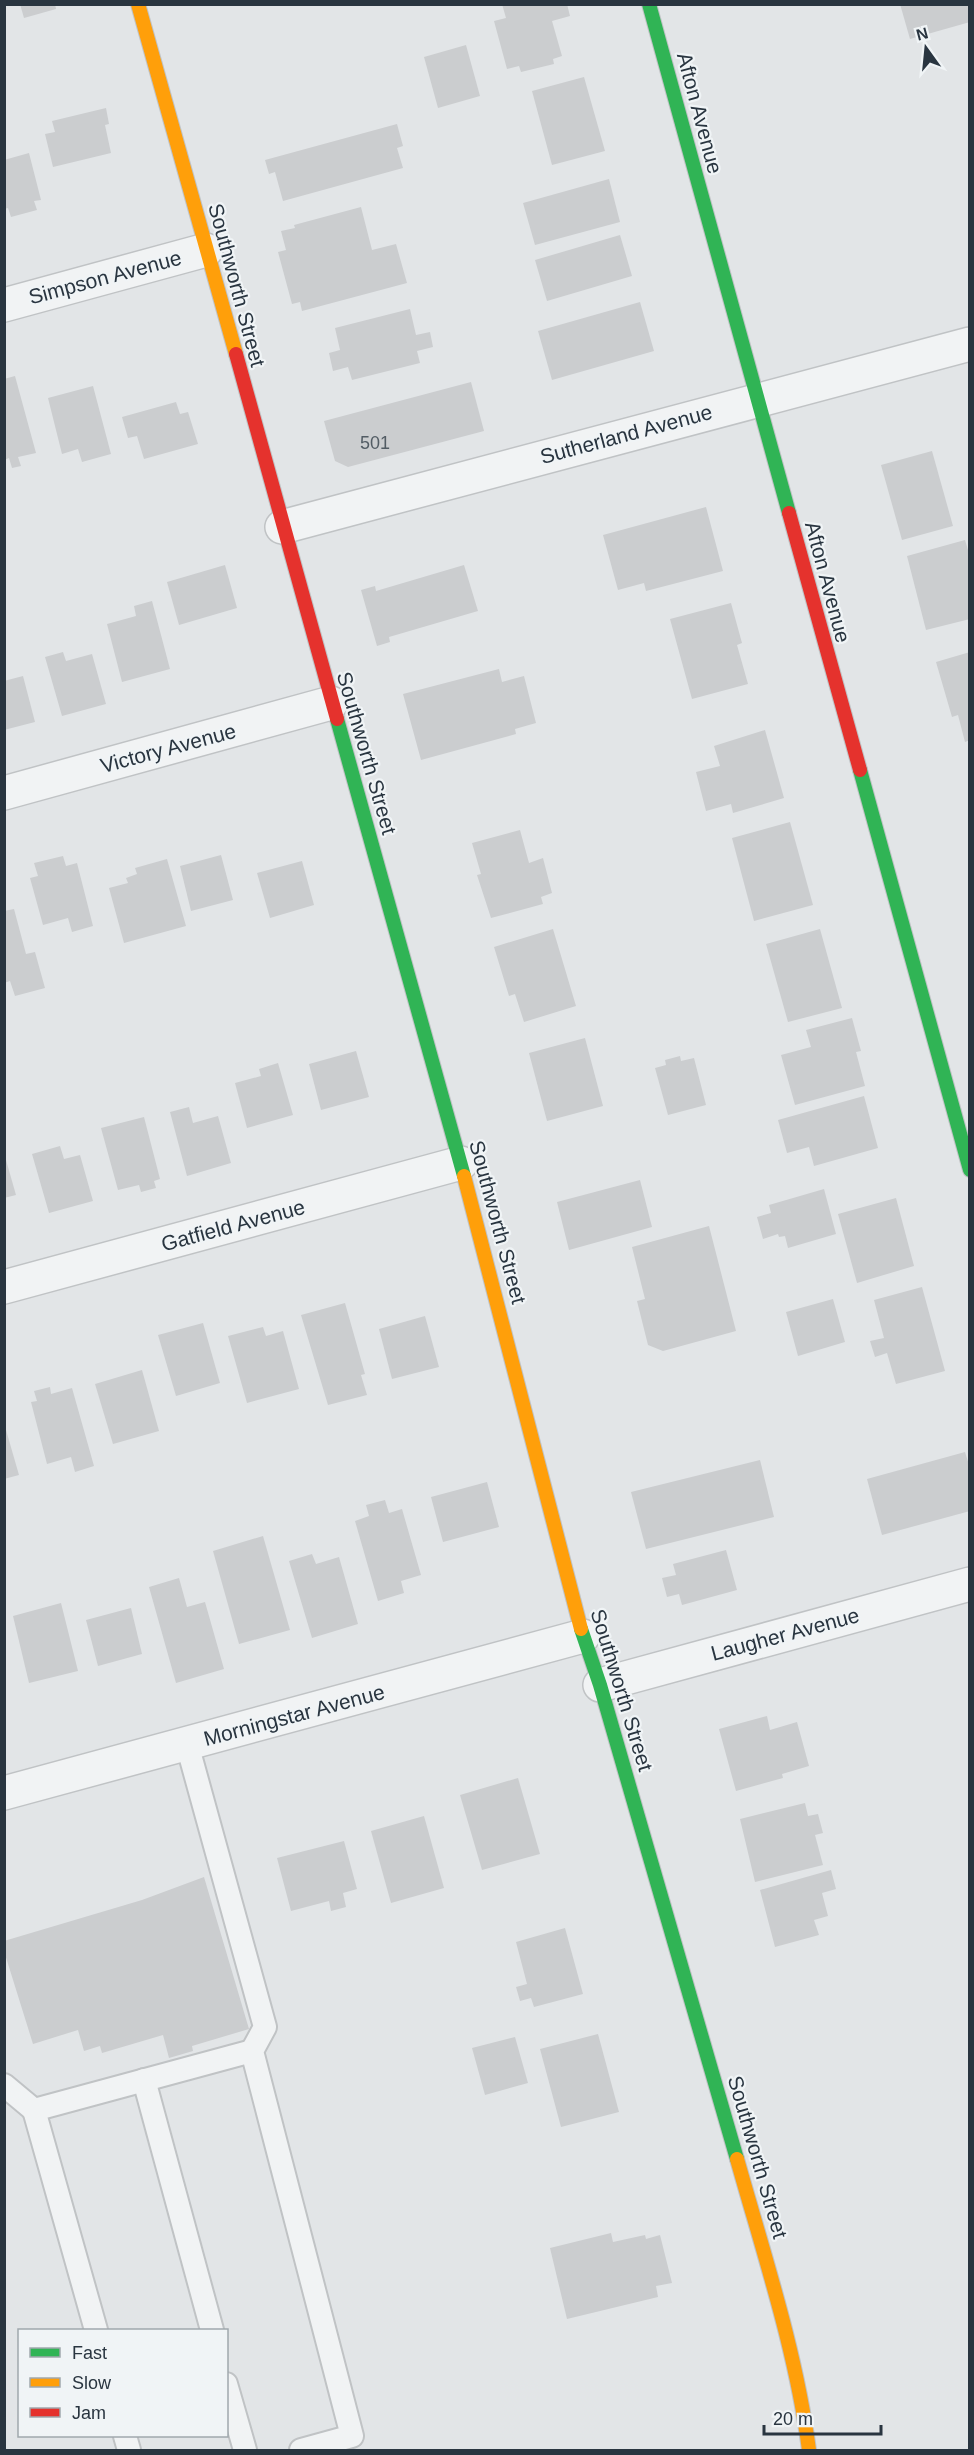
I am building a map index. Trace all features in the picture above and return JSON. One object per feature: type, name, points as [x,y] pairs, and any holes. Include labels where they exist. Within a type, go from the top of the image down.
[{"type":"main road","name":"Southworth Street","points":[[138,4],[461,1163],[582,1636],[600,1685],[783,2319],[803,2405],[809,2451]]},
{"type":"main road","name":"Afton Avenue","points":[[649,4],[969,1170]]},
{"type":"street","name":"Simpson Avenue","points":[[4,305],[206,250]]},
{"type":"street","name":"Sutherland Avenue","points":[[282,527],[969,344]]},
{"type":"street","name":"Victory Avenue","points":[[4,793],[331,703]]},
{"type":"street","name":"Gatfield Avenue","points":[[4,1287],[461,1163]]},
{"type":"street","name":"Laugher Avenue","points":[[600,1685],[969,1584]]},
{"type":"street","name":"Morningstar Avenue","points":[[4,1793],[582,1636]]},
{"type":"lane","points":[[188,1744],[265,2027],[252,2051],[352,2436],[301,2451]]},
{"type":"lane","points":[[34,2110],[252,2051]]},
{"type":"lane","points":[[144,2080],[211,2329]]},
{"type":"lane","points":[[4,2085],[34,2110],[95,2329]]},
{"type":"lane","points":[[228,2391],[245,2451]]},
{"type":"building","points":[[20,4],[55,4],[56,9],[24,18]]},
{"type":"building","points":[[502,4],[567,4],[570,16],[552,21],[562,56],[553,59],[554,64],[521,72],[519,66],[507,69],[494,21],[506,18]]},
{"type":"building","points":[[900,4],[970,4],[970,22],[910,39]]},
{"type":"building","points":[[466,45],[480,96],[438,108],[424,57]]},
{"type":"building","points":[[584,77],[605,151],[552,165],[532,91]]},
{"type":"building","points":[[106,108],[109,124],[105,125],[111,153],[53,167],[45,134],[55,132],[52,121]]},
{"type":"building","points":[[397,124],[403,146],[397,148],[403,168],[283,201],[275,172],[269,174],[265,160]]},
{"type":"building","points":[[29,153],[41,200],[34,201],[37,210],[11,217],[8,208],[4,209],[4,160]]},
{"type":"building","points":[[609,179],[620,222],[535,245],[523,203]]},
{"type":"building","points":[[361,207],[372,250],[396,244],[407,283],[302,311],[300,302],[292,304],[278,252],[286,250],[281,231],[295,228],[294,225]]},
{"type":"building","points":[[620,235],[632,276],[547,301],[535,260]]},
{"type":"building","points":[[640,302],[654,351],[552,380],[538,331]]},
{"type":"building","points":[[410,309],[416,335],[430,332],[433,347],[417,351],[420,363],[352,380],[348,367],[333,371],[329,353],[340,350],[335,328]]},
{"type":"building","points":[[15,376],[36,453],[18,457],[21,466],[12,468],[9,458],[4,460],[4,379]]},
{"type":"building","points":[[471,382],[484,431],[348,467],[335,461],[324,421]]},
{"type":"building","points":[[93,386],[111,454],[82,462],[78,449],[62,454],[48,398]]},
{"type":"building","points":[[176,402],[180,414],[188,412],[198,444],[144,459],[137,436],[128,438],[122,417]]},
{"type":"building","points":[[932,451],[953,526],[902,540],[881,465]]},
{"type":"building","points":[[706,507],[723,571],[646,591],[644,583],[618,590],[603,535]]},
{"type":"building","points":[[965,540],[970,557],[970,619],[926,630],[907,556]]},
{"type":"building","points":[[225,565],[237,608],[179,625],[167,582]]},
{"type":"building","points":[[464,565],[478,611],[389,637],[390,642],[377,646],[361,590],[375,586],[376,591]]},
{"type":"building","points":[[152,601],[170,669],[122,682],[107,624],[136,616],[134,606]]},
{"type":"building","points":[[731,603],[742,643],[737,645],[748,684],[692,699],[670,619]]},
{"type":"building","points":[[63,652],[66,661],[92,654],[106,704],[62,716],[45,657]]},
{"type":"building","points":[[970,652],[970,740],[965,742],[958,715],[952,717],[936,662]]},
{"type":"building","points":[[499,669],[502,682],[524,676],[536,723],[515,729],[516,734],[421,760],[403,694]]},
{"type":"building","points":[[23,676],[35,722],[4,730],[4,681]]},
{"type":"building","points":[[765,730],[784,798],[733,813],[731,804],[706,811],[696,772],[720,766],[714,746]]},
{"type":"building","points":[[790,822],[813,905],[754,921],[732,838]]},
{"type":"building","points":[[520,830],[529,863],[543,858],[552,893],[541,897],[543,904],[491,918],[477,875],[481,874],[472,843]]},
{"type":"building","points":[[221,855],[233,900],[191,911],[180,866]]},
{"type":"building","points":[[63,856],[66,866],[77,863],[93,926],[72,932],[68,918],[43,925],[30,878],[38,876],[34,863]]},
{"type":"building","points":[[167,859],[186,926],[124,943],[109,888],[128,883],[126,878],[137,874],[135,868]]},
{"type":"building","points":[[302,861],[314,905],[270,918],[257,873]]},
{"type":"building","points":[[14,909],[26,954],[35,952],[45,988],[15,996],[10,981],[4,983],[4,911]]},
{"type":"building","points":[[553,929],[576,1006],[524,1022],[515,994],[509,996],[494,947]]},
{"type":"building","points":[[820,929],[842,1008],[788,1022],[766,944]]},
{"type":"building","points":[[852,1018],[861,1051],[856,1052],[865,1086],[795,1105],[781,1055],[811,1047],[806,1030]]},
{"type":"building","points":[[585,1038],[603,1106],[547,1121],[529,1053]]},
{"type":"building","points":[[356,1051],[369,1097],[321,1110],[309,1064]]},
{"type":"building","points":[[680,1056],[681,1061],[694,1058],[706,1105],[668,1115],[655,1068],[666,1065],[665,1060]]},
{"type":"building","points":[[278,1063],[293,1115],[247,1128],[235,1083],[261,1076],[259,1069]]},
{"type":"building","points":[[864,1096],[878,1148],[814,1166],[809,1147],[787,1153],[778,1120]]},
{"type":"building","points":[[189,1107],[193,1123],[218,1116],[231,1163],[187,1176],[170,1112]]},
{"type":"building","points":[[144,1117],[160,1179],[154,1181],[156,1188],[141,1192],[139,1185],[118,1190],[101,1128]]},
{"type":"building","points":[[60,1146],[64,1159],[80,1155],[93,1201],[49,1213],[32,1154]]},
{"type":"building","points":[[4,1153],[16,1195],[4,1198]]},
{"type":"building","points":[[640,1180],[652,1227],[569,1250],[557,1202]]},
{"type":"building","points":[[824,1189],[836,1234],[788,1248],[785,1236],[779,1237],[778,1234],[763,1239],[757,1217],[771,1213],[769,1205]]},
{"type":"building","points":[[896,1198],[914,1266],[857,1283],[838,1214]]},
{"type":"building","points":[[709,1226],[736,1331],[663,1351],[648,1345],[637,1301],[645,1299],[632,1247]]},
{"type":"building","points":[[922,1287],[945,1371],[896,1384],[887,1353],[875,1357],[870,1341],[884,1338],[874,1300]]},
{"type":"building","points":[[833,1299],[845,1342],[798,1356],[786,1312]]},
{"type":"building","points":[[345,1303],[365,1374],[361,1375],[367,1395],[328,1405],[301,1315]]},
{"type":"building","points":[[425,1316],[439,1367],[392,1379],[379,1329]]},
{"type":"building","points":[[203,1323],[220,1383],[176,1396],[158,1335]]},
{"type":"building","points":[[263,1327],[266,1336],[283,1331],[299,1389],[247,1403],[228,1336]]},
{"type":"building","points":[[142,1370],[159,1431],[113,1444],[95,1384]]},
{"type":"building","points":[[50,1387],[51,1394],[72,1388],[94,1466],[75,1472],[71,1457],[47,1464],[31,1402],[37,1401],[34,1391]]},
{"type":"building","points":[[4,1423],[19,1475],[4,1479]]},
{"type":"building","points":[[965,1452],[970,1468],[970,1511],[882,1535],[867,1479]]},
{"type":"building","points":[[760,1460],[774,1517],[646,1549],[631,1492]]},
{"type":"building","points":[[487,1482],[499,1527],[443,1542],[431,1497]]},
{"type":"building","points":[[385,1500],[389,1513],[402,1509],[421,1575],[401,1581],[404,1593],[378,1601],[355,1521],[369,1516],[366,1505]]},
{"type":"building","points":[[263,1536],[290,1630],[239,1644],[213,1551]]},
{"type":"building","points":[[726,1550],[737,1590],[682,1605],[679,1594],[667,1597],[662,1578],[676,1575],[673,1564]]},
{"type":"building","points":[[312,1554],[316,1564],[339,1557],[358,1624],[312,1638],[289,1561]]},
{"type":"building","points":[[179,1578],[187,1607],[205,1602],[224,1669],[176,1683],[149,1587]]},
{"type":"building","points":[[61,1603],[78,1671],[29,1683],[13,1616]]},
{"type":"building","points":[[131,1608],[142,1654],[98,1666],[86,1620]]},
{"type":"building","points":[[767,1716],[770,1730],[797,1722],[809,1766],[782,1774],[783,1778],[736,1791],[719,1729]]},
{"type":"building","points":[[518,1778],[540,1854],[482,1870],[460,1795]]},
{"type":"building","points":[[805,1803],[808,1816],[818,1814],[823,1833],[815,1835],[823,1865],[755,1882],[740,1819]]},
{"type":"building","points":[[424,1816],[444,1888],[391,1903],[371,1831]]},
{"type":"building","points":[[344,1841],[357,1889],[343,1893],[346,1907],[331,1911],[329,1901],[291,1911],[277,1858]]},
{"type":"building","points":[[831,1870],[836,1889],[822,1893],[828,1916],[814,1920],[819,1935],[775,1947],[760,1890]]},
{"type":"building","points":[[204,1877],[249,2029],[192,2046],[193,2051],[169,2058],[163,2035],[102,2053],[100,2046],[84,2051],[78,2030],[33,2044],[4,1951],[4,1941],[142,1900]]},
{"type":"building","points":[[565,1928],[583,1994],[534,2007],[531,1998],[520,2001],[516,1987],[527,1984],[516,1942]]},
{"type":"building","points":[[598,2034],[619,2112],[561,2127],[540,2049]]},
{"type":"building","points":[[515,2037],[528,2083],[485,2095],[472,2048]]},
{"type":"building","points":[[611,2233],[613,2242],[645,2235],[646,2239],[660,2235],[672,2283],[656,2286],[658,2297],[567,2319],[550,2248]]},
{"type":"traffic: fast","points":[[649,4],[789,513]]},
{"type":"traffic: fast","points":[[337,719],[464,1176]]},
{"type":"traffic: fast","points":[[860,770],[970,1170]]},
{"type":"traffic: fast","points":[[581,1629],[600,1685],[737,2159]]},
{"type":"traffic: slow","points":[[138,4],[236,354]]},
{"type":"traffic: slow","points":[[464,1176],[581,1629]]},
{"type":"traffic: slow","points":[[737,2159],[788,2340],[809,2450]]},
{"type":"traffic: jam","points":[[236,354],[337,719]]},
{"type":"traffic: jam","points":[[789,513],[860,770]]}]
